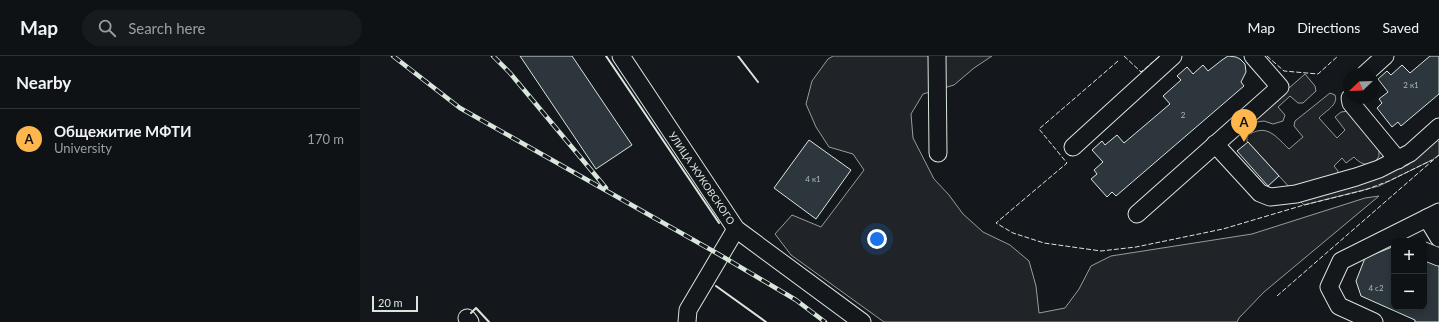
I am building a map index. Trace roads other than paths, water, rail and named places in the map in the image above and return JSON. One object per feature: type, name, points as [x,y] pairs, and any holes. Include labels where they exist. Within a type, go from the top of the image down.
[{"type":"street","name":"УЛИЦА ЖУКОВСКОГО","points":[[621,56],[736,229],[862,322]]},
{"type":"street","points":[[936,56],[938,153]]},
{"type":"street","points":[[1073,147],[1174,56]]},
{"type":"street","points":[[1137,214],[1280,87],[1253,56]]},
{"type":"street","points":[[1372,68],[1385,56]]},
{"type":"street","points":[[1352,104],[1398,160]]},
{"type":"street","points":[[1215,144],[1260,193],[1270,197],[1296,194],[1356,177],[1398,160],[1410,152],[1439,127]]},
{"type":"street","points":[[1397,238],[1433,215],[1439,238]]},
{"type":"street","points":[[687,322],[688,310],[736,229]]},
{"type":"street","points":[[1374,322],[1339,306],[1329,287],[1341,261],[1391,241]]},
{"type":"street","points":[[1427,252],[1439,258]]},
{"type":"railway","points":[[393,56],[460,108],[720,255],[796,300],[825,322]]},
{"type":"railway","points":[[493,56],[510,73],[606,188]]},
{"type":"place","name":"Общежитие МФТИ","points":[[1244,142]]}]
